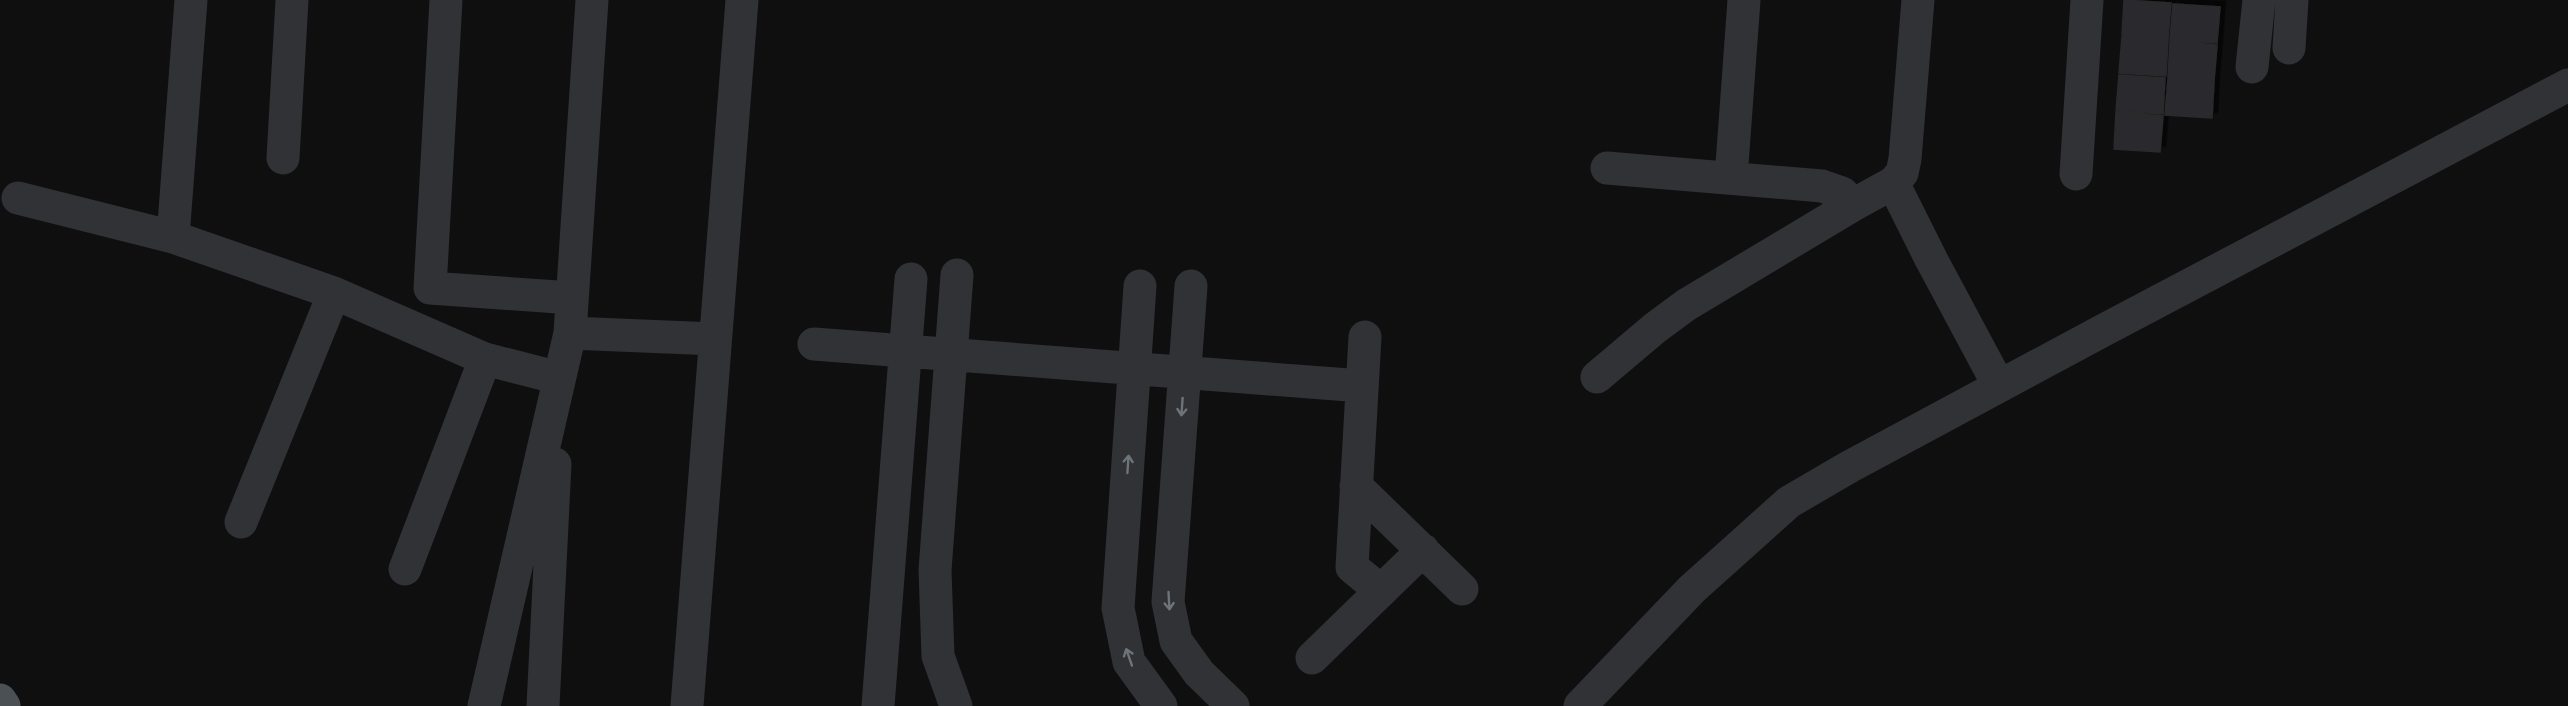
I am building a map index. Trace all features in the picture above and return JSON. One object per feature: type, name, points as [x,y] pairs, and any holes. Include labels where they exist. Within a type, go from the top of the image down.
[{"type":"main road","points":[[0,700],[4,706]]},
{"type":"street","points":[[173,237],[191,0]]},
{"type":"street","points":[[283,158],[292,0]]},
{"type":"street","points":[[446,0],[429,288],[572,298]]},
{"type":"street","points":[[484,706],[570,333],[592,0]]},
{"type":"street","points":[[687,706],[742,0]]},
{"type":"street","points":[[1731,178],[1744,0]]},
{"type":"street","points":[[1597,377],[1654,328],[1686,305],[1893,183],[1902,173],[1918,0]]},
{"type":"street","points":[[2076,174],[2087,0]]},
{"type":"street","points":[[2252,67],[2259,0]]},
{"type":"street","points":[[2289,48],[2292,0]]},
{"type":"street","points":[[1580,706],[1692,589],[1789,502],[2000,386],[2568,86]]},
{"type":"street","points":[[1607,168],[1822,186],[1842,193],[1853,205]]},
{"type":"street","points":[[1893,183],[1931,259],[2000,386]]},
{"type":"street","points":[[18,198],[173,237],[334,293],[485,359],[559,378]]},
{"type":"street","points":[[956,706],[938,656],[935,570],[957,275]]},
{"type":"street","points":[[878,706],[911,279]]},
{"type":"street","points":[[1140,286],[1118,608],[1129,662],[1161,706]]},
{"type":"street","points":[[1191,286],[1168,602],[1176,641],[1199,673],[1233,706]]},
{"type":"street","points":[[241,522],[334,293]]},
{"type":"street","points":[[570,333],[716,339]]},
{"type":"street","points":[[1365,337],[1352,567],[1381,591]]},
{"type":"street","points":[[814,344],[1362,386]]},
{"type":"street","points":[[405,569],[485,359]]},
{"type":"street","points":[[543,706],[559,378]]},
{"type":"street","points":[[1356,486],[1462,589]]},
{"type":"street","points":[[1312,658],[1423,550]]},
{"type":"building","points":[[2124,0],[2171,3],[2168,39],[2122,36]]},
{"type":"building","points":[[2173,4],[2220,7],[2217,43],[2170,40]]},
{"type":"building","points":[[2122,37],[2168,40],[2166,76],[2119,73]]},
{"type":"building","points":[[2170,41],[2217,45],[2214,81],[2168,78]]},
{"type":"building","points":[[2119,75],[2165,78],[2163,114],[2116,111]]},
{"type":"building","points":[[2168,79],[2214,82],[2212,118],[2165,115]]},
{"type":"building","points":[[2116,112],[2163,116],[2160,152],[2114,149]]}]
